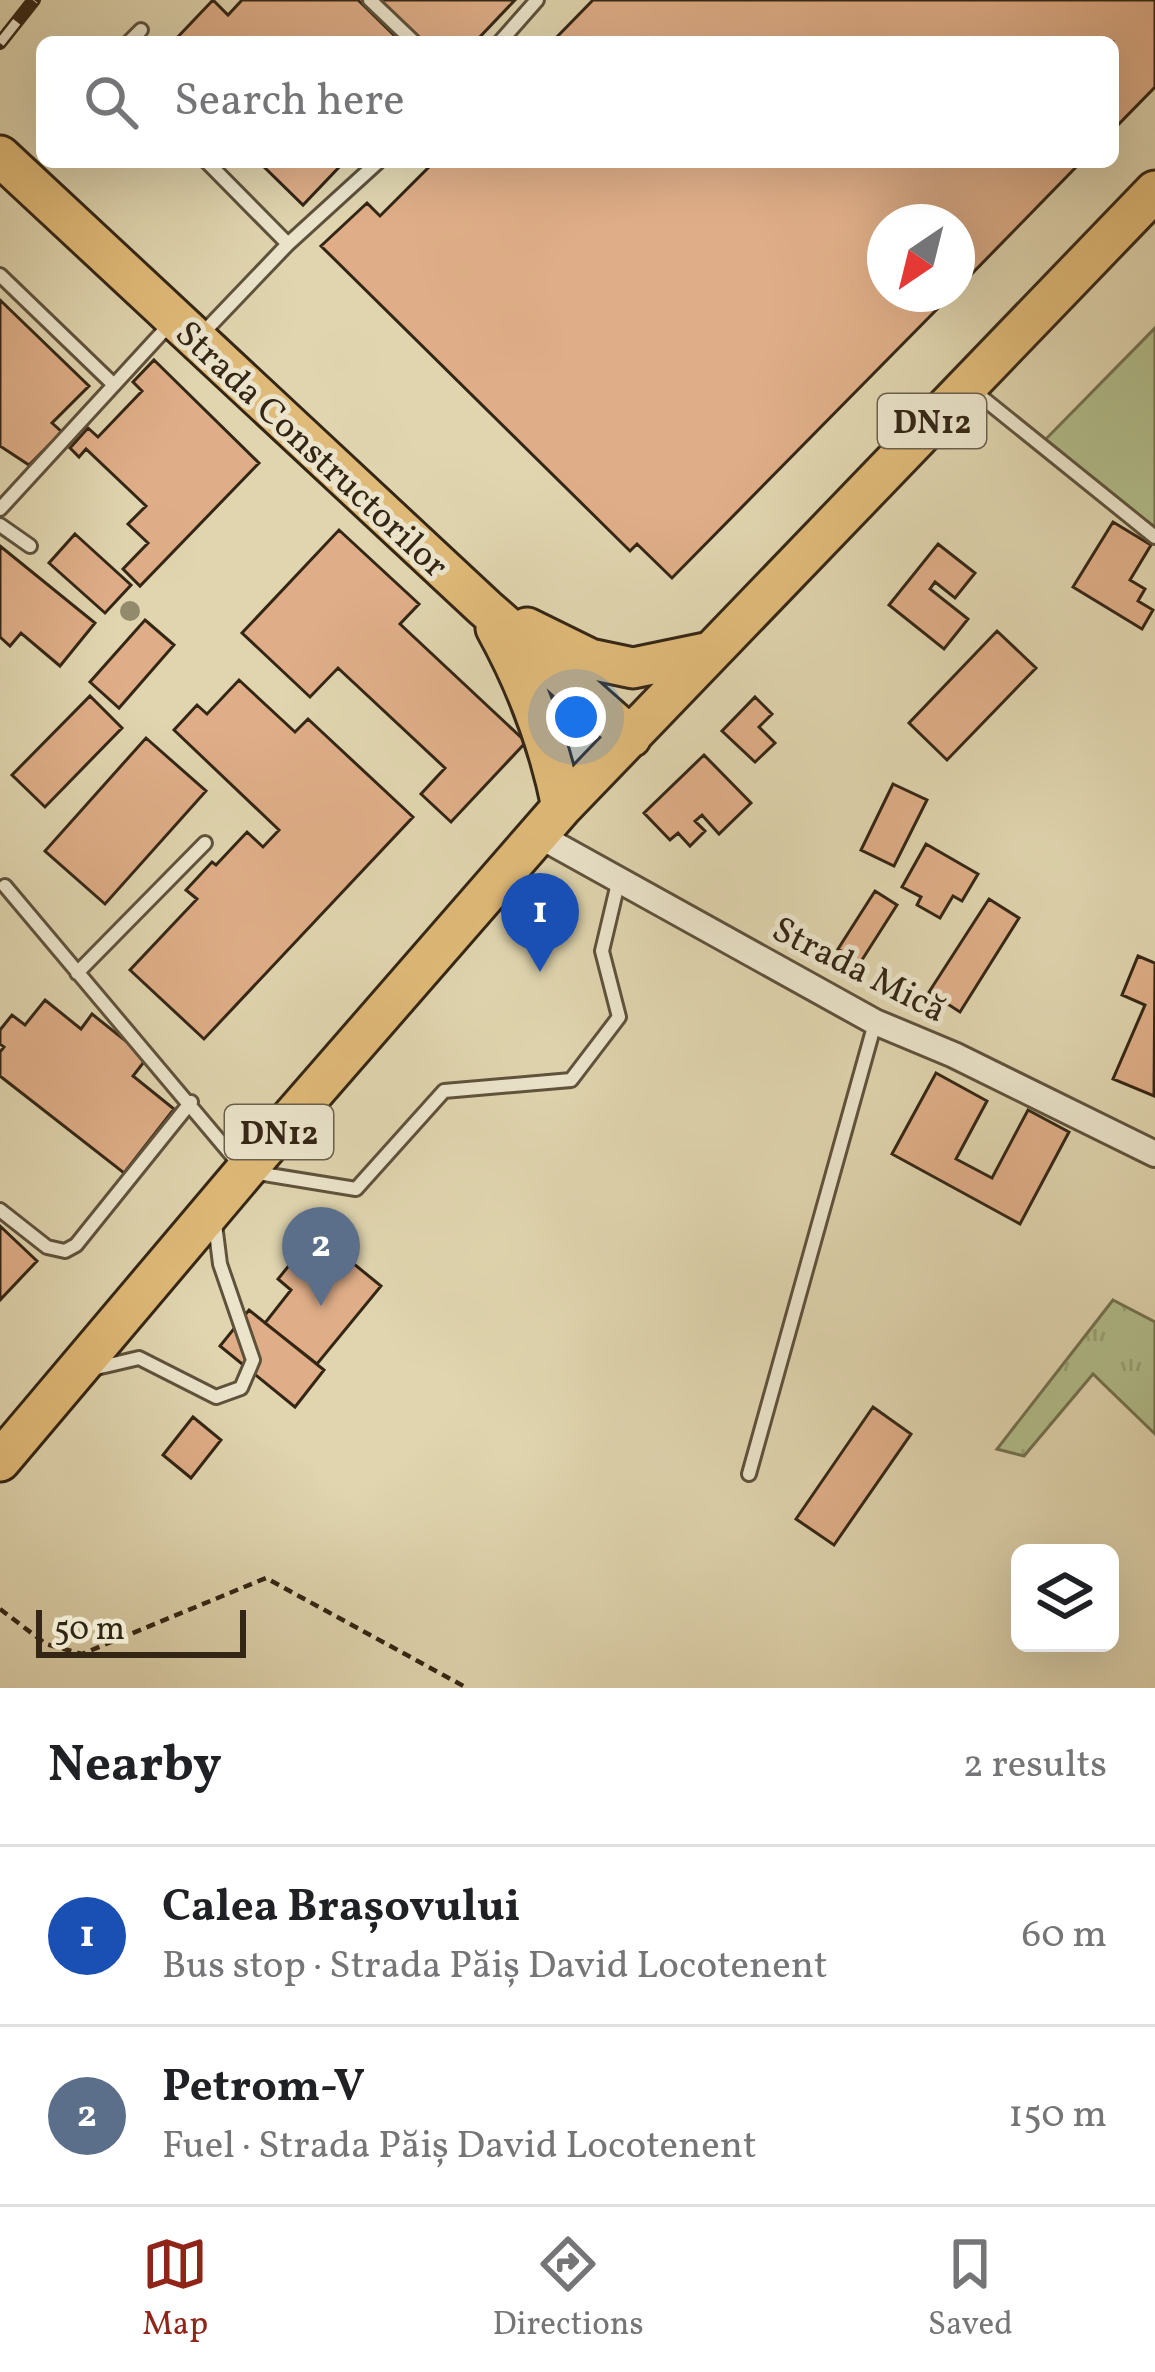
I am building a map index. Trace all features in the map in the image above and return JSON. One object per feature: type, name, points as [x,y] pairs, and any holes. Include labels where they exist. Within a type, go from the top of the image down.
[{"type":"main road","name":"Strada Constructorilor","points":[[0,156],[484,608],[631,736]]},
{"type":"main road","name":"DN12","points":[[0,1461],[550,821],[1155,191]]},
{"type":"main road","points":[[484,608],[590,659],[633,668],[710,652]]},
{"type":"main road","points":[[484,608],[533,702],[550,747],[550,821]]},
{"type":"street","name":"Strada Mică","points":[[550,821],[619,879],[875,1022],[954,1055],[1155,1154]]},
{"type":"lane","points":[[370,0],[408,36]]},
{"type":"lane","points":[[505,36],[537,0]]},
{"type":"lane","points":[[135,36],[141,30]]},
{"type":"lane","points":[[213,168],[288,244]]},
{"type":"lane","points":[[0,509],[114,385],[288,244],[371,168]]},
{"type":"lane","points":[[0,275],[114,385]]},
{"type":"lane","points":[[967,385],[1155,537]]},
{"type":"lane","points":[[0,525],[30,546]]},
{"type":"lane","points":[[77,973],[205,843]]},
{"type":"lane","points":[[5,886],[245,1171],[356,1189],[444,1091],[571,1080],[619,1017],[602,951],[619,879]]},
{"type":"lane","points":[[749,1474],[875,1022]]},
{"type":"lane","points":[[0,1210],[47,1246],[64,1251],[76,1245],[191,1102]]},
{"type":"lane","points":[[74,1374],[140,1358],[216,1397],[241,1388],[253,1360],[220,1264],[213,1208]]},
{"type":"path","points":[[0,1609],[46,1644],[82,1654],[266,1578],[466,1688]]},
{"type":"green space","points":[[1155,328],[1155,527],[1042,443]]},
{"type":"green space","points":[[1113,1300],[1155,1322],[1155,1434],[1093,1374],[1024,1456],[997,1449]]},
{"type":"building","points":[[213,0],[228,15],[242,0],[358,0],[395,36],[179,36]]},
{"type":"building","points":[[378,0],[515,0],[481,36],[417,36]]},
{"type":"building","points":[[593,0],[1155,0],[1155,87],[1119,124],[1119,36],[558,36]]},
{"type":"building","points":[[265,168],[338,168],[303,205]]},
{"type":"building","points":[[428,168],[1075,168],[975,271],[975,204],[867,204],[867,312],[934,312],[672,578],[637,544],[630,551],[321,246],[367,203],[380,216]]},
{"type":"building","points":[[0,300],[89,386],[52,423],[62,432],[29,465],[0,446]]},
{"type":"building","points":[[154,360],[259,463],[140,586],[123,569],[148,543],[128,524],[146,506],[86,449],[79,457],[70,448],[88,428],[98,437],[142,391],[133,382]]},
{"type":"building","points":[[1113,522],[1151,545],[1130,580],[1145,589],[1138,601],[1153,610],[1142,629],[1073,587]]},
{"type":"building","points":[[339,530],[419,604],[400,624],[526,742],[451,822],[421,794],[445,768],[338,668],[310,697],[242,633]]},
{"type":"building","points":[[75,534],[131,585],[105,613],[49,563]]},
{"type":"building","points":[[938,544],[975,573],[955,598],[935,582],[930,589],[968,619],[944,649],[889,605]]},
{"type":"building","points":[[0,546],[95,623],[60,666],[21,633],[10,646],[0,637]]},
{"type":"building","points":[[145,620],[174,645],[119,708],[90,682]]},
{"type":"building","points":[[997,631],[1036,668],[947,760],[909,723]]},
{"type":"building","points":[[239,680],[295,732],[308,719],[413,817],[204,1039],[130,970],[197,899],[186,890],[212,862],[216,865],[247,832],[263,847],[279,830],[174,730],[197,705],[207,714]]},
{"type":"building","points":[[90,696],[122,728],[45,807],[12,775]]},
{"type":"building","points":[[755,697],[772,714],[759,727],[775,743],[755,762],[722,731]]},
{"type":"building","points":[[146,738],[206,791],[105,904],[45,851]]},
{"type":"building","points":[[704,755],[751,803],[719,834],[702,815],[695,821],[705,831],[690,846],[678,833],[670,840],[644,813]]},
{"type":"building","points":[[893,784],[927,800],[894,866],[861,850]]},
{"type":"building","points":[[926,844],[978,874],[962,901],[953,896],[940,918],[917,905],[921,897],[902,887]]},
{"type":"building","points":[[875,891],[897,905],[860,963],[838,949]]},
{"type":"building","points":[[989,899],[1019,918],[960,1012],[929,992]]},
{"type":"building","points":[[1138,956],[1155,963],[1154,1096],[1113,1079],[1145,1005],[1122,995]]},
{"type":"building","points":[[45,1000],[81,1029],[92,1014],[147,1058],[133,1076],[174,1109],[124,1173],[0,1076],[4,1047],[0,1030],[12,1015],[25,1025]]},
{"type":"building","points":[[936,1073],[987,1101],[956,1159],[992,1178],[1028,1110],[1069,1132],[1020,1224],[892,1154]]},
{"type":"building","points":[[0,1226],[37,1261],[0,1300]]},
{"type":"building","points":[[309,1241],[320,1250],[327,1242],[381,1286],[317,1364],[265,1323],[291,1290],[278,1279]]},
{"type":"building","points":[[249,1310],[324,1370],[295,1407],[220,1346]]},
{"type":"building","points":[[873,1407],[911,1434],[834,1545],[796,1519]]},
{"type":"building","points":[[193,1417],[221,1440],[191,1478],[163,1455]]},
{"type":"railway","points":[[0,43],[34,0]]},
{"type":"place","name":"Calea Brașovului","points":[[540,972]]},
{"type":"place","name":"Petrom-V","points":[[321,1306]]}]
